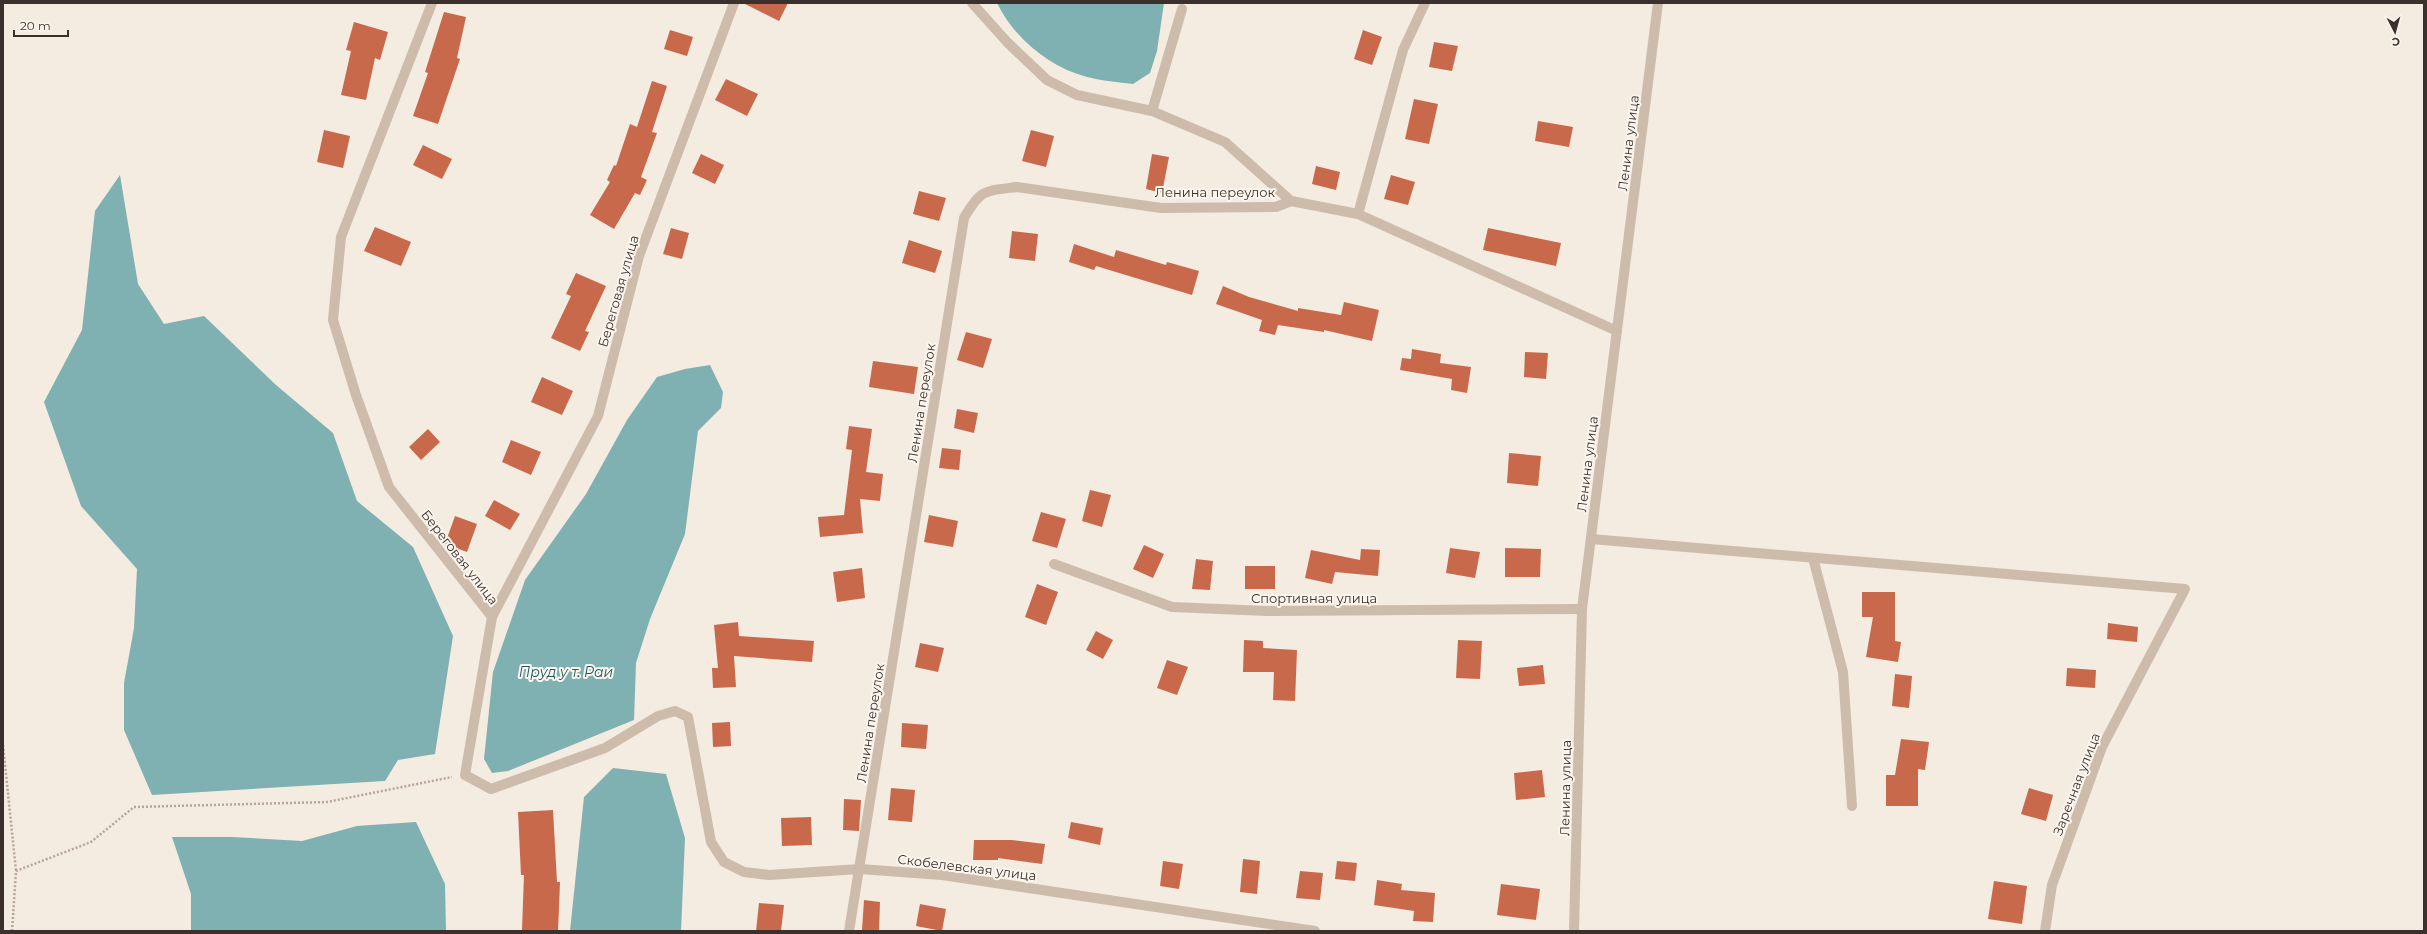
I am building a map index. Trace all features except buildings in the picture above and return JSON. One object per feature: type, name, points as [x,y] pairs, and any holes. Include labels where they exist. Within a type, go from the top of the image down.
[{"type":"street","name":"Береговая улица","points":[[432,3],[341,237],[333,320],[356,395],[388,487],[492,617],[598,416],[639,256],[734,3]]},
{"type":"street","points":[[972,3],[1008,43],[1047,80],[1076,95],[1152,111],[1225,142],[1291,201],[1358,214],[1617,331]]},
{"type":"street","points":[[1358,214],[1403,50],[1425,3]]},
{"type":"street","name":"Ленина улица","points":[[1574,931],[1582,609],[1658,3]]},
{"type":"street","points":[[1152,111],[1182,9]]},
{"type":"street","name":"Ленина переулок","points":[[849,931],[964,218],[976,197],[993,190],[1017,187],[1161,208],[1276,207],[1291,201]]},
{"type":"street","points":[[1591,539],[1813,558],[1842,672],[1852,806]]},
{"type":"street","name":"Заречная улица","points":[[1813,558],[2185,589],[2102,747],[2052,885],[2045,931]]},
{"type":"street","name":"Спортивная улица","points":[[1054,564],[1172,607],[1267,611],[1582,609]]},
{"type":"street","points":[[465,775],[492,617]]},
{"type":"street","name":"Скобелевская улица","points":[[465,775],[491,789],[606,748],[658,716],[675,711],[688,717],[711,842],[724,862],[744,872],[769,875],[860,869],[942,875],[1315,931]]},
{"type":"path","points":[[3,745],[16,872],[12,931]]},
{"type":"path","points":[[16,872],[90,842],[134,807],[327,802],[465,775]]},
{"type":"water","points":[[997,3],[1164,3],[1157,51],[1150,73],[1133,84],[1087,77],[1059,66],[1034,50],[1023,40],[1004,16]]},
{"type":"water","points":[[120,175],[138,284],[164,324],[204,316],[276,385],[333,433],[357,501],[413,547],[453,636],[435,754],[398,760],[385,781],[152,795],[124,730],[124,683],[134,628],[137,569],[81,506],[44,402],[82,330],[95,211]]},
{"type":"water","name":"Пруд у т. Раи","points":[[710,365],[723,392],[721,408],[698,431],[685,534],[650,619],[636,663],[634,720],[508,771],[492,773],[484,759],[493,672],[525,580],[586,494],[627,420],[657,377],[685,369]]},
{"type":"water","points":[[613,768],[666,774],[685,838],[681,931],[570,931],[584,797]]},
{"type":"water","points":[[416,822],[445,884],[446,931],[191,931],[191,894],[172,837],[232,837],[302,841],[357,826]]}]
